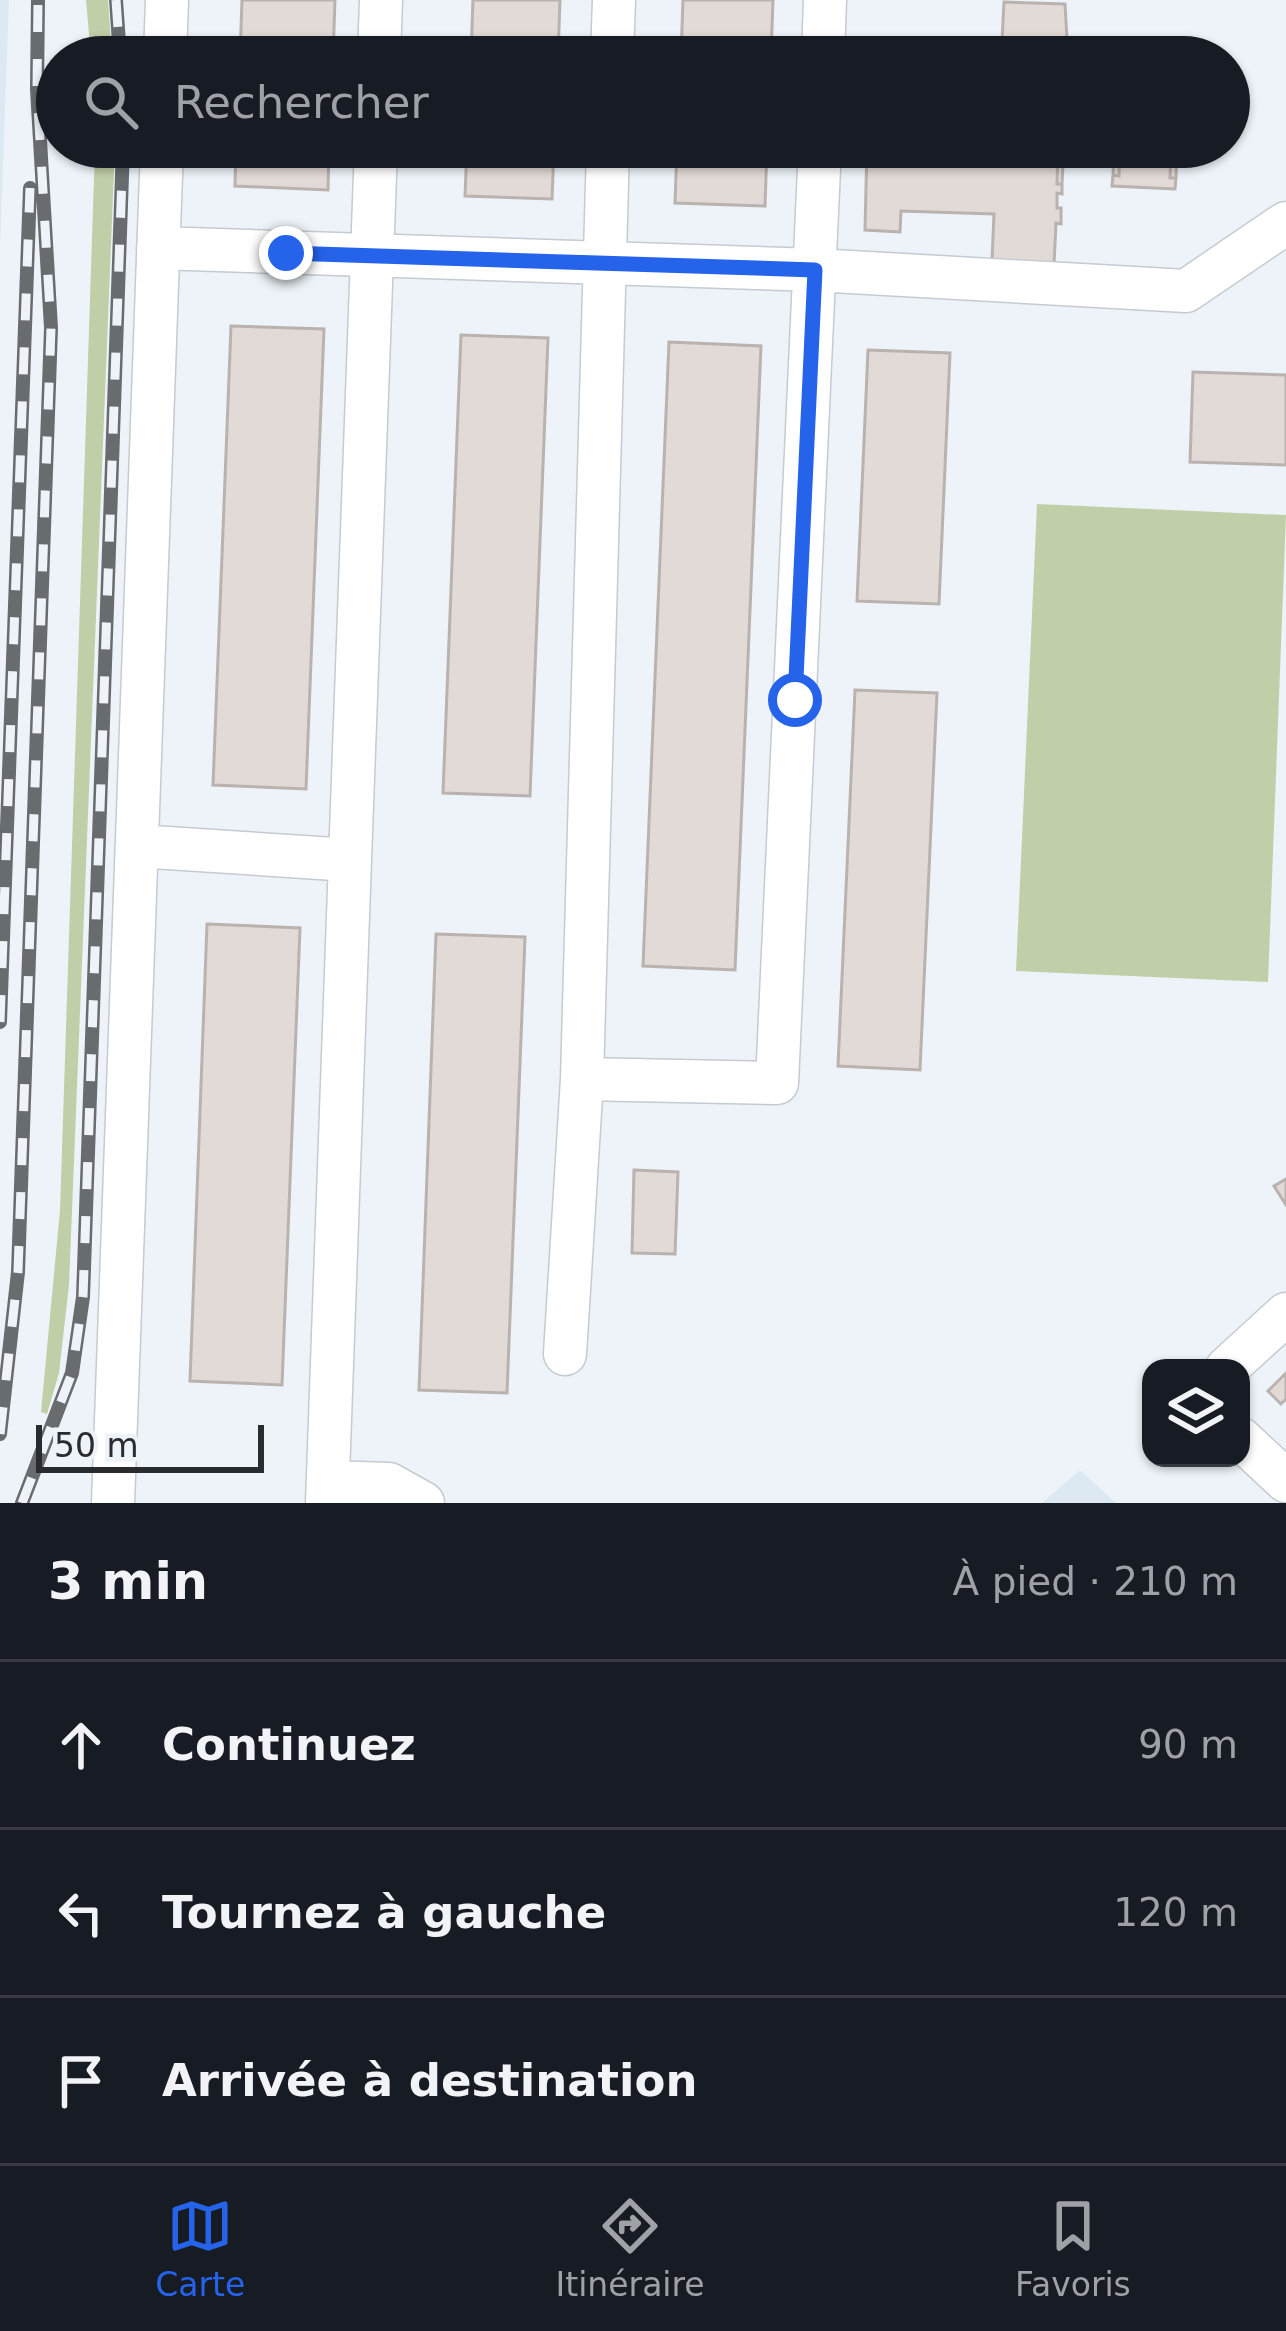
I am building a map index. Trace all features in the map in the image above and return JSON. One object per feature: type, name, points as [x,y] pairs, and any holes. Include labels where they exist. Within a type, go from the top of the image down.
[{"type":"street","points":[[166,36],[167,0]]},
{"type":"street","points":[[380,36],[381,0]]},
{"type":"street","points":[[612,36],[614,0]]},
{"type":"street","points":[[824,36],[825,0]]},
{"type":"street","points":[[113,1503],[161,168]]},
{"type":"street","points":[[375,168],[328,1492],[388,1484],[423,1503]]},
{"type":"street","points":[[565,1354],[581,1079],[607,168]]},
{"type":"street","points":[[581,1079],[778,1083],[819,168]]},
{"type":"street","points":[[158,248],[604,261],[1186,291],[1286,223]]},
{"type":"street","points":[[137,846],[350,860]]},
{"type":"street","points":[[1236,1359],[1286,1314]]},
{"type":"street","points":[[1250,1447],[1286,1481]]},
{"type":"shaded area","points":[[0,0],[9,0],[0,248]]},
{"type":"shaded area","points":[[1080,1470],[1116,1503],[1042,1503]]},
{"type":"green space","points":[[86,0],[108,0],[111,36],[89,36]]},
{"type":"green space","points":[[94,168],[114,168],[69,1285],[59,1373],[47,1414],[41,1412],[60,1210]]},
{"type":"green space","points":[[1037,504],[1286,515],[1268,982],[1016,971]]},
{"type":"building","points":[[242,0],[335,0],[334,36],[241,36]]},
{"type":"building","points":[[473,0],[560,0],[559,36],[472,36]]},
{"type":"building","points":[[683,0],[773,0],[772,36],[682,36]]},
{"type":"building","points":[[1004,2],[1065,4],[1067,36],[1002,36]]},
{"type":"building","points":[[235,168],[329,168],[328,190],[235,186]]},
{"type":"building","points":[[466,168],[553,168],[552,199],[465,196]]},
{"type":"building","points":[[676,168],[766,168],[765,206],[675,203]]},
{"type":"building","points":[[866,168],[1057,168],[1057,184],[1062,184],[1062,194],[1057,193],[1061,224],[1056,223],[1054,264],[992,261],[994,214],[901,211],[900,232],[865,230]]},
{"type":"building","points":[[1119,168],[1170,168],[1175,189],[1112,186],[1113,175],[1119,176]]},
{"type":"building","points":[[231,326],[324,329],[306,789],[213,785]]},
{"type":"building","points":[[461,335],[548,338],[530,796],[443,793]]},
{"type":"building","points":[[669,342],[761,346],[735,970],[643,966]]},
{"type":"building","points":[[868,350],[950,353],[939,604],[857,601]]},
{"type":"building","points":[[1193,372],[1286,375],[1286,465],[1190,462]]},
{"type":"building","points":[[855,690],[937,693],[920,1070],[838,1066]]},
{"type":"building","points":[[207,924],[300,928],[282,1385],[190,1381]]},
{"type":"building","points":[[436,934],[525,937],[507,1393],[419,1390]]},
{"type":"building","points":[[634,1170],[678,1172],[675,1254],[632,1253]]},
{"type":"building","points":[[1286,1179],[1286,1205],[1274,1186]]},
{"type":"building","points":[[1286,1373],[1286,1399],[1281,1404],[1268,1391]]},
{"type":"railway","points":[[38,0],[38,36]]},
{"type":"railway","points":[[116,0],[119,36]]},
{"type":"railway","points":[[0,1434],[18,1272],[51,328],[42,168]]},
{"type":"railway","points":[[22,1503],[72,1373],[83,1297],[122,168]]},
{"type":"railway","points":[[0,1022],[30,188]]},
{"type":"route","points":[[286,253],[815,270],[795,700]]}]
